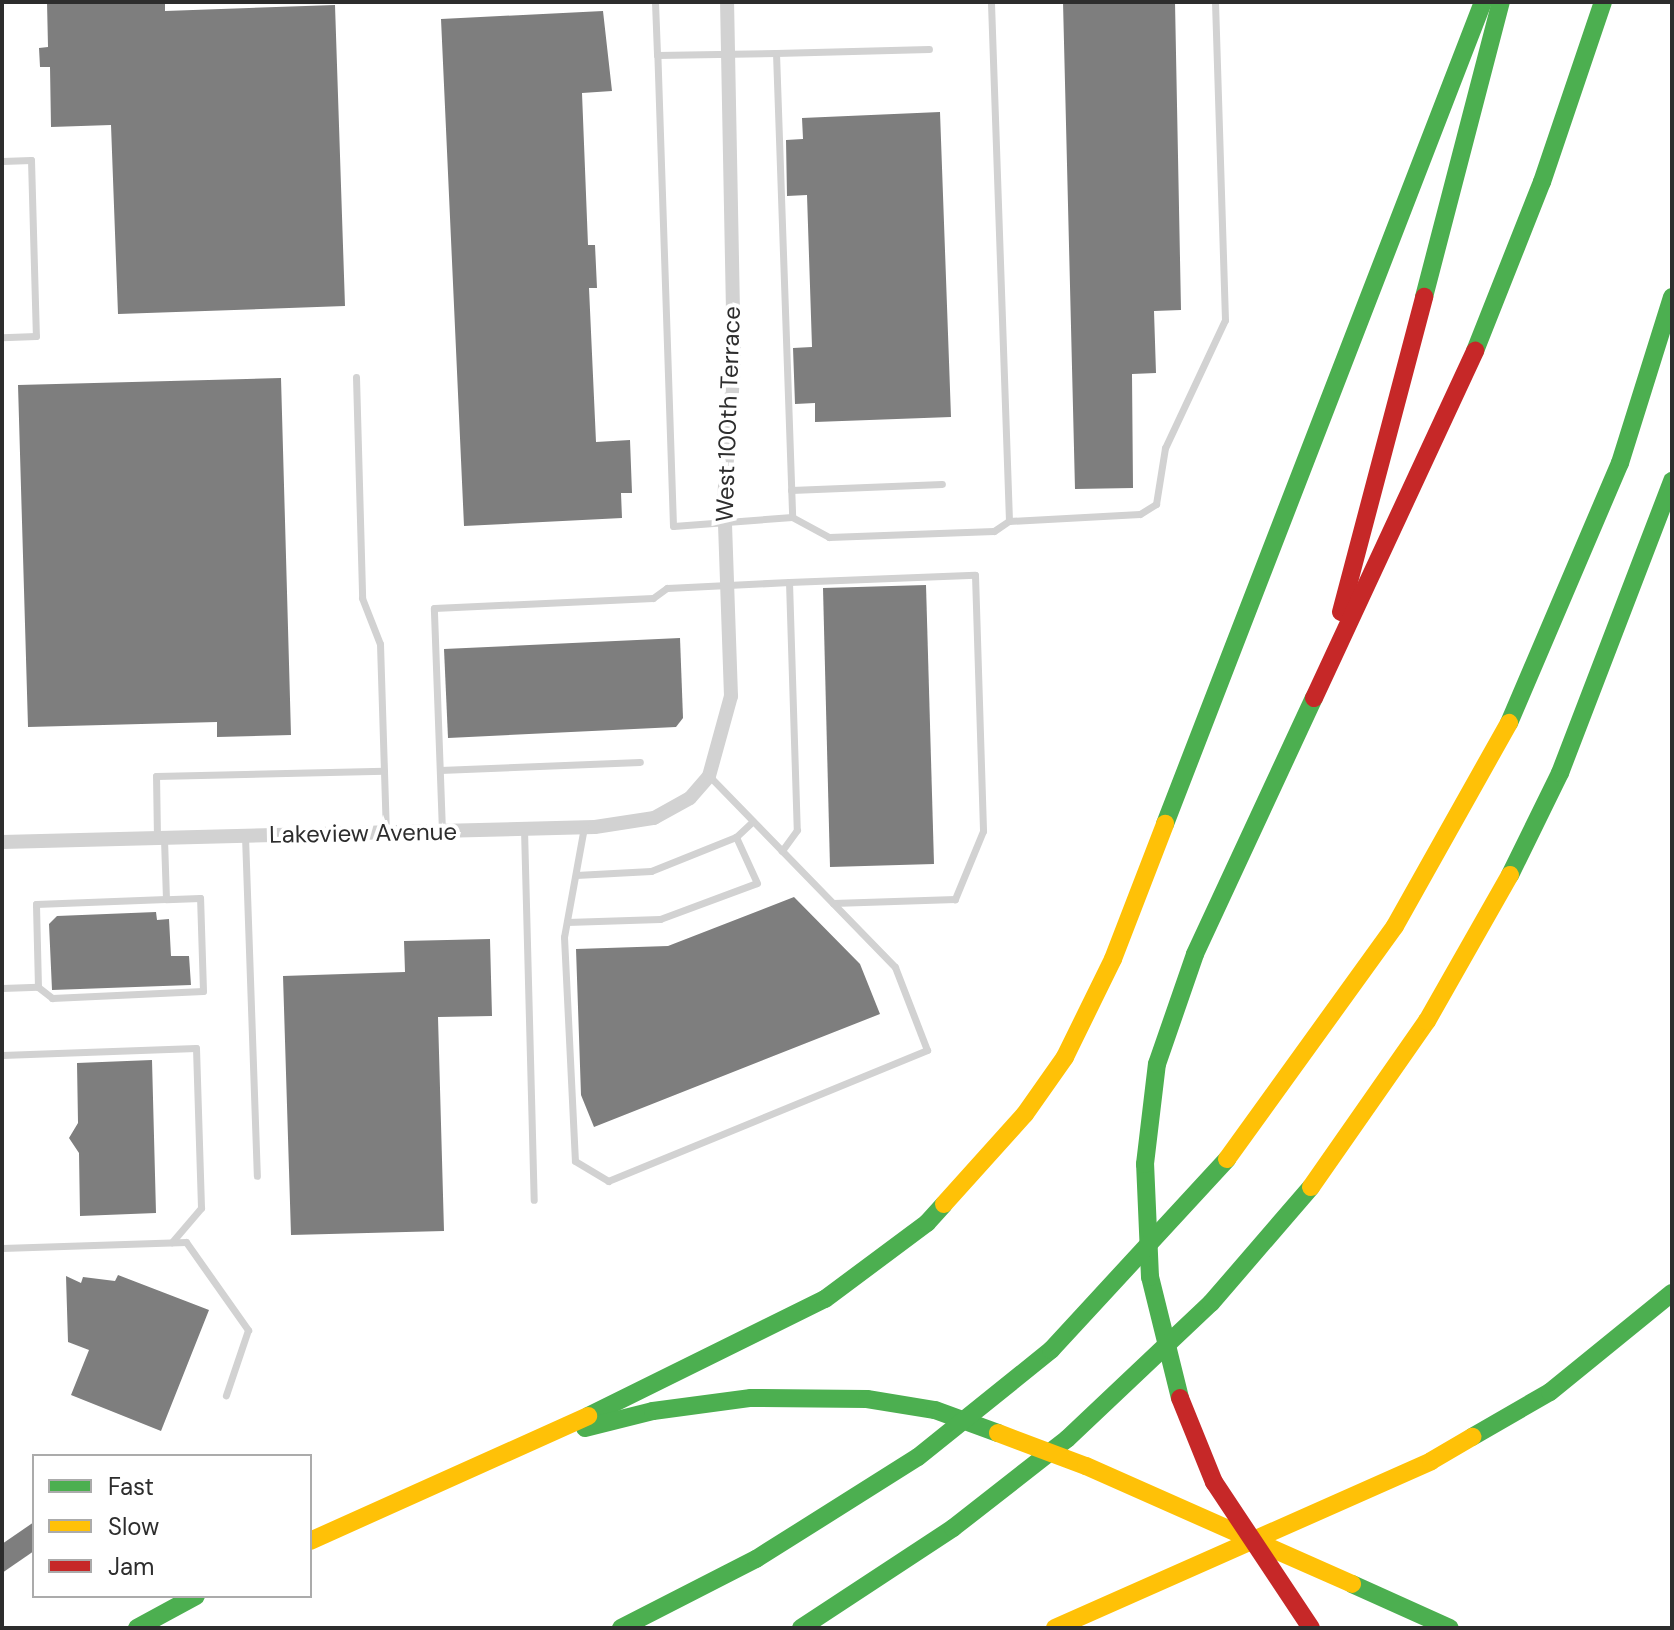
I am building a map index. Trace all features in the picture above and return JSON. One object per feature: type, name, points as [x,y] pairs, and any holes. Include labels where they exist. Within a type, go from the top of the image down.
[{"type":"highway","points":[[312,1540],[524,1447],[792,1317],[862,1275],[961,1189],[1025,1114],[1065,1057],[1113,959],[1483,2]]},
{"type":"highway","points":[[1324,674],[1501,2]]},
{"type":"highway","points":[[1311,1628],[1214,1482],[1193,1438],[1157,1314],[1145,1164],[1157,1064],[1175,1002],[1476,349],[1542,182],[1603,2]]},
{"type":"highway","points":[[621,1628],[840,1510],[918,1457],[1051,1350],[1240,1145],[1395,926],[1515,711],[1589,545],[1672,297]]},
{"type":"highway","points":[[801,1628],[953,1528],[1067,1439],[1140,1374],[1261,1247],[1378,1099],[1502,892],[1560,773],[1672,481]]},
{"type":"highway","points":[[1055,1628],[1431,1461],[1550,1392],[1626,1334],[1672,1293]]},
{"type":"highway","points":[[524,1447],[667,1409],[751,1398],[867,1399],[935,1410],[1004,1432],[1450,1628]]},
{"type":"highway","points":[[137,1628],[192,1598]]},
{"type":"street","name":"West 100th Terrace","points":[[709,776],[731,696],[724,523],[734,377],[725,53],[727,2]]},
{"type":"street","name":"Lakeview Avenue","points":[[2,842],[584,827],[654,818],[690,798],[709,776]]},
{"type":"lane","points":[[655,2],[673,526],[792,517],[829,537],[994,531],[1009,521],[1140,514],[1156,504],[1165,448],[1225,320],[1215,2]]},
{"type":"lane","points":[[991,2],[1009,521]]},
{"type":"lane","points":[[657,55],[929,49]]},
{"type":"lane","points":[[776,53],[792,517]]},
{"type":"lane","points":[[2,161],[31,160],[36,336],[2,337]]},
{"type":"lane","points":[[356,377],[362,598],[380,644],[386,832]]},
{"type":"lane","points":[[791,490],[942,484]]},
{"type":"lane","points":[[442,831],[434,608],[653,598],[667,588],[726,584],[975,575],[983,831],[955,899],[833,903]]},
{"type":"lane","points":[[782,851],[797,830],[789,582]]},
{"type":"lane","points":[[440,770],[640,762]]},
{"type":"lane","points":[[166,899],[156,776],[384,771]]},
{"type":"lane","points":[[584,827],[567,922],[575,1161],[608,1181],[927,1050],[895,967],[709,776]]},
{"type":"lane","points":[[576,875],[651,871],[736,837],[753,821]]},
{"type":"lane","points":[[524,829],[534,1200]]},
{"type":"lane","points":[[245,836],[257,1176]]},
{"type":"lane","points":[[567,922],[660,919],[757,883],[736,837]]},
{"type":"lane","points":[[2,988],[38,987],[52,998],[203,991],[200,898],[36,904],[38,987]]},
{"type":"lane","points":[[2,1055],[196,1048],[201,1208],[172,1242]]},
{"type":"lane","points":[[2,1248],[172,1242],[194,1248],[248,1330],[226,1395]]},
{"type":"building","points":[[47,2],[165,2],[165,11],[335,5],[345,306],[118,314],[111,125],[51,127],[50,67],[40,67],[39,48],[48,47]]},
{"type":"building","points":[[1063,2],[1175,2],[1181,310],[1154,311],[1156,373],[1132,374],[1133,488],[1075,489]]},
{"type":"building","points":[[603,11],[612,91],[582,93],[588,245],[595,245],[597,288],[589,288],[596,442],[630,440],[632,493],[621,493],[622,518],[464,526],[441,19]]},
{"type":"building","points":[[940,112],[951,417],[815,422],[815,403],[795,404],[793,348],[812,347],[807,195],[787,196],[786,140],[803,139],[802,118]]},
{"type":"building","points":[[281,378],[291,735],[217,737],[217,722],[28,727],[18,385]]},
{"type":"building","points":[[926,585],[934,864],[830,867],[823,588]]},
{"type":"building","points":[[680,638],[683,718],[676,727],[448,738],[444,649]]},
{"type":"building","points":[[794,897],[860,964],[880,1014],[594,1127],[581,1095],[576,949],[668,946]]},
{"type":"building","points":[[156,912],[157,920],[169,919],[171,956],[189,956],[191,985],[52,990],[49,924],[57,916]]},
{"type":"building","points":[[490,939],[492,1016],[438,1017],[444,1231],[291,1235],[283,976],[405,972],[404,941]]},
{"type":"building","points":[[152,1060],[156,1213],[80,1216],[79,1153],[69,1138],[78,1123],[77,1063]]},
{"type":"building","points":[[118,1275],[209,1310],[161,1431],[71,1395],[89,1350],[68,1342],[66,1276],[81,1283],[83,1277],[115,1281]]},
{"type":"building","points":[[32,1523],[32,1552],[2,1573],[2,1544]]},
{"type":"traffic: fast","points":[[1165,824],[1483,2]]},
{"type":"traffic: fast","points":[[1424,297],[1501,2]]},
{"type":"traffic: fast","points":[[1475,351],[1542,182],[1603,2]]},
{"type":"traffic: fast","points":[[1509,723],[1620,463],[1672,297]]},
{"type":"traffic: fast","points":[[1510,875],[1560,773],[1672,481]]},
{"type":"traffic: fast","points":[[1180,1398],[1150,1277],[1145,1164],[1157,1064],[1195,954],[1314,698]]},
{"type":"traffic: fast","points":[[621,1628],[756,1559],[918,1457],[1051,1350],[1227,1159]]},
{"type":"traffic: fast","points":[[801,1628],[953,1528],[1067,1439],[1211,1303],[1311,1187]]},
{"type":"traffic: fast","points":[[588,1416],[825,1299],[927,1223],[944,1204]]},
{"type":"traffic: fast","points":[[1472,1437],[1550,1392],[1672,1293]]},
{"type":"traffic: fast","points":[[585,1428],[653,1411],[751,1398],[867,1399],[935,1410],[998,1433]]},
{"type":"traffic: fast","points":[[1352,1584],[1450,1628]]},
{"type":"traffic: fast","points":[[137,1628],[192,1598]]},
{"type":"traffic: slow","points":[[1227,1159],[1395,926],[1509,723]]},
{"type":"traffic: slow","points":[[944,1204],[1025,1114],[1065,1057],[1113,959],[1165,824]]},
{"type":"traffic: slow","points":[[1311,1187],[1427,1021],[1510,875]]},
{"type":"traffic: slow","points":[[312,1540],[588,1416]]},
{"type":"traffic: slow","points":[[998,1433],[1086,1466],[1352,1584]]},
{"type":"traffic: slow","points":[[1055,1628],[1431,1461],[1472,1437]]},
{"type":"traffic: jam","points":[[1341,612],[1424,297]]},
{"type":"traffic: jam","points":[[1314,698],[1475,351]]},
{"type":"traffic: jam","points":[[1180,1398],[1214,1482],[1311,1628]]}]
